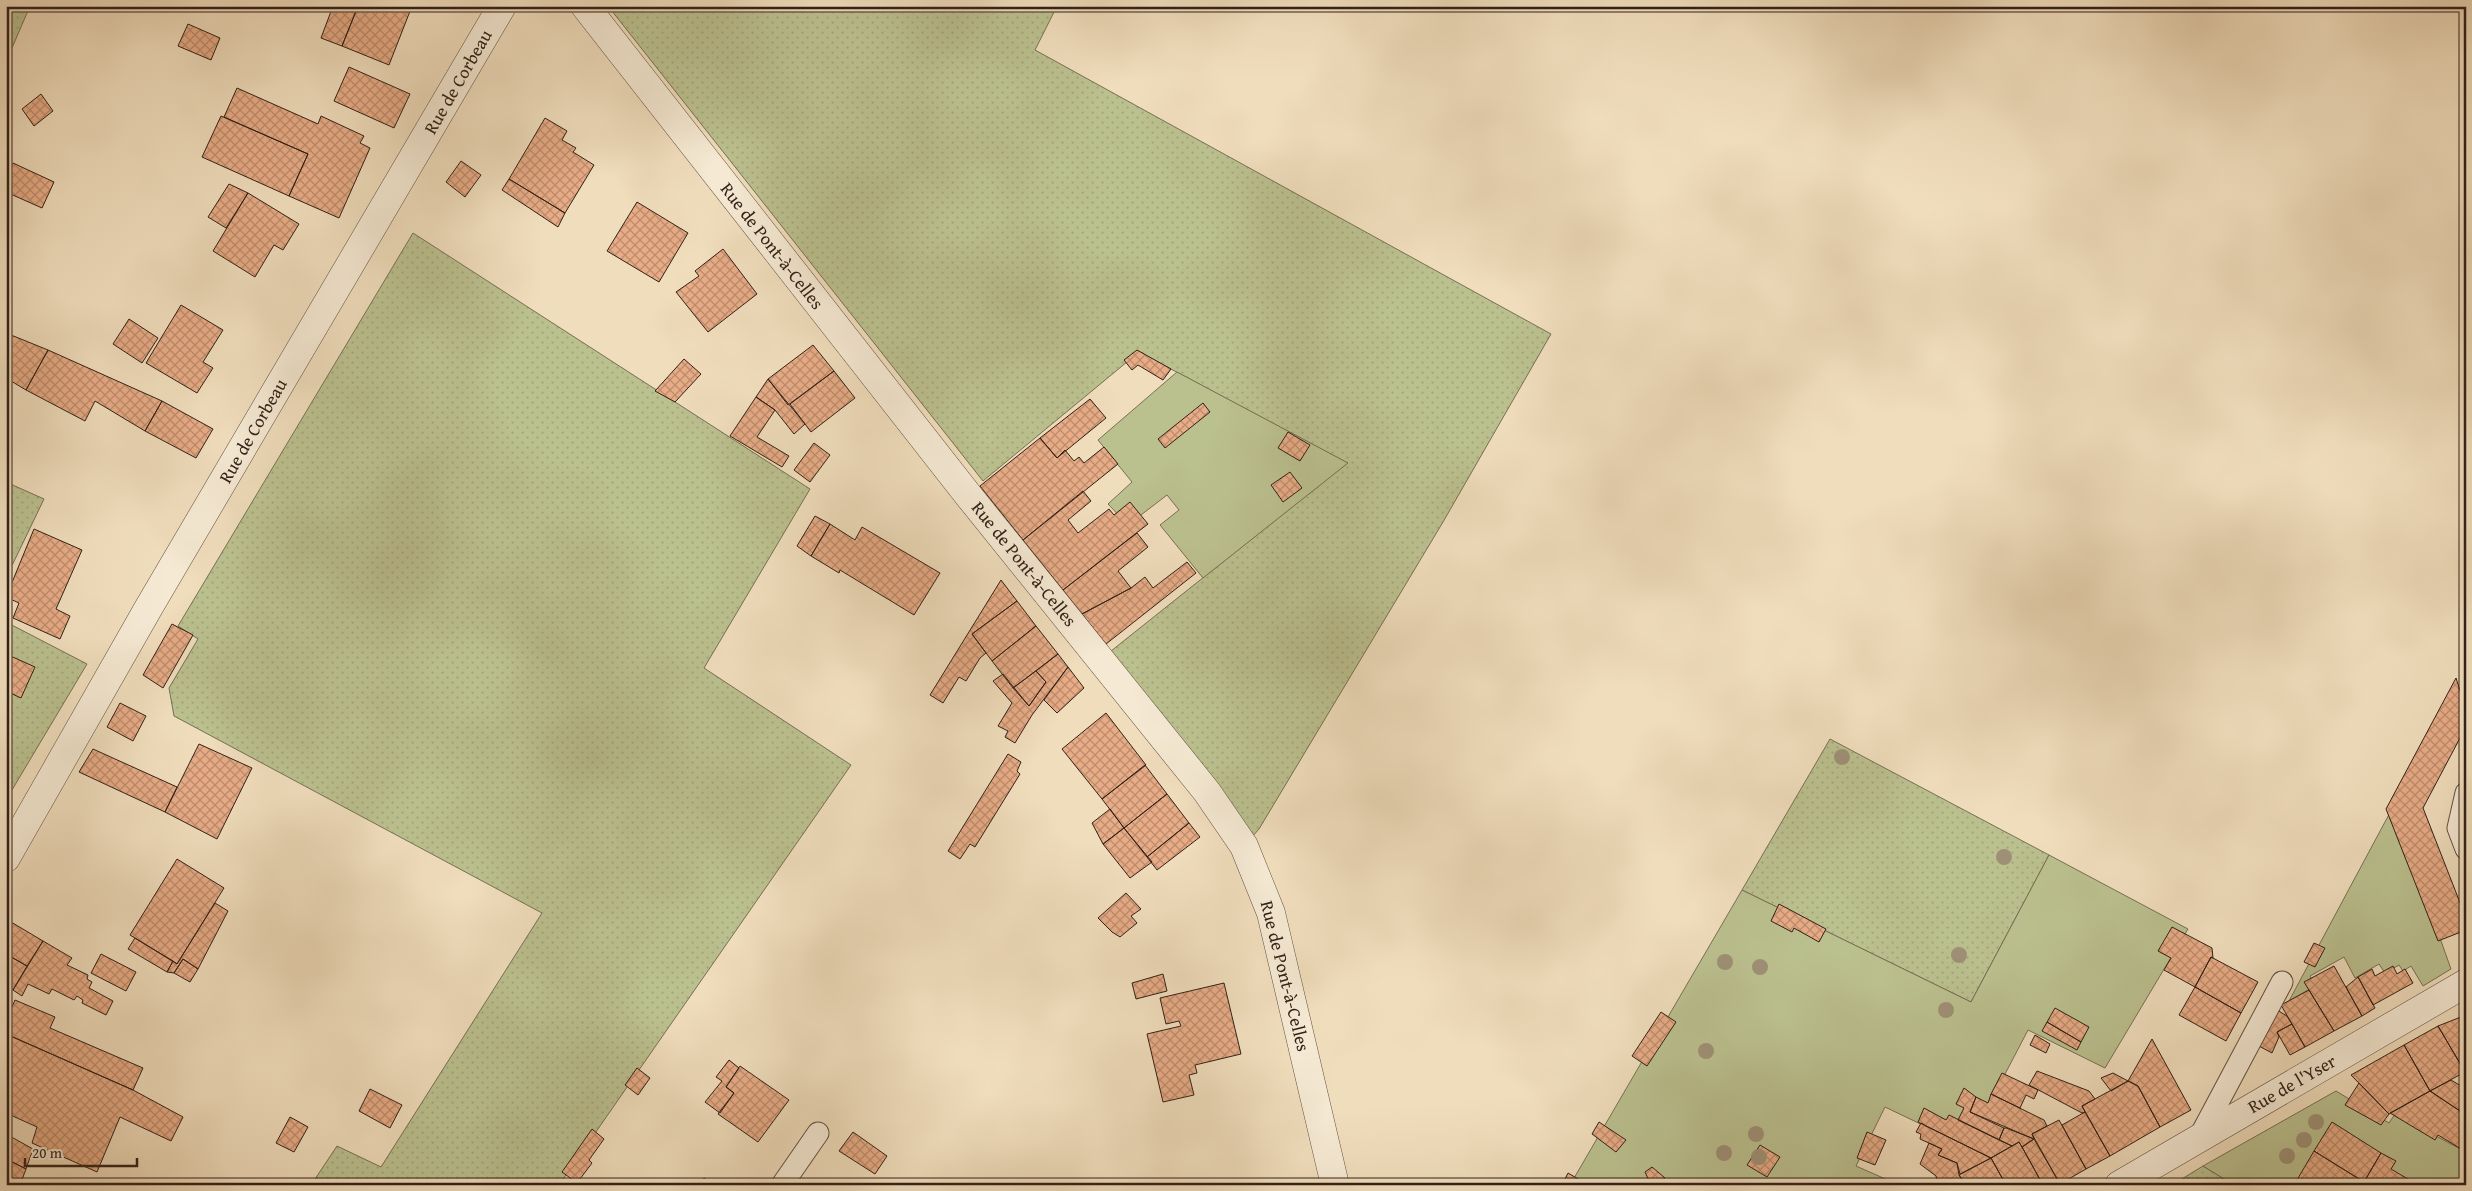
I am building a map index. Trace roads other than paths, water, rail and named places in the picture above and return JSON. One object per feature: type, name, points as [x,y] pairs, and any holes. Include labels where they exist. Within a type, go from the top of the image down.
[{"type":"street","name":"Rue de Corbeau","points":[[6,858],[149,607],[502,6]]},
{"type":"street","name":"Rue de Pont-à-Celles","points":[[584,6],[968,495],[1208,792],[1244,846],[1271,913],[1336,1185]]},
{"type":"street","name":"Rue de l'Yser","points":[[2119,1185],[2466,983]]},
{"type":"lane","points":[[2466,793],[2458,828],[2466,848]]},
{"type":"lane","points":[[2199,1138],[2282,982]]},
{"type":"lane","points":[[782,1185],[818,1133]]}]
